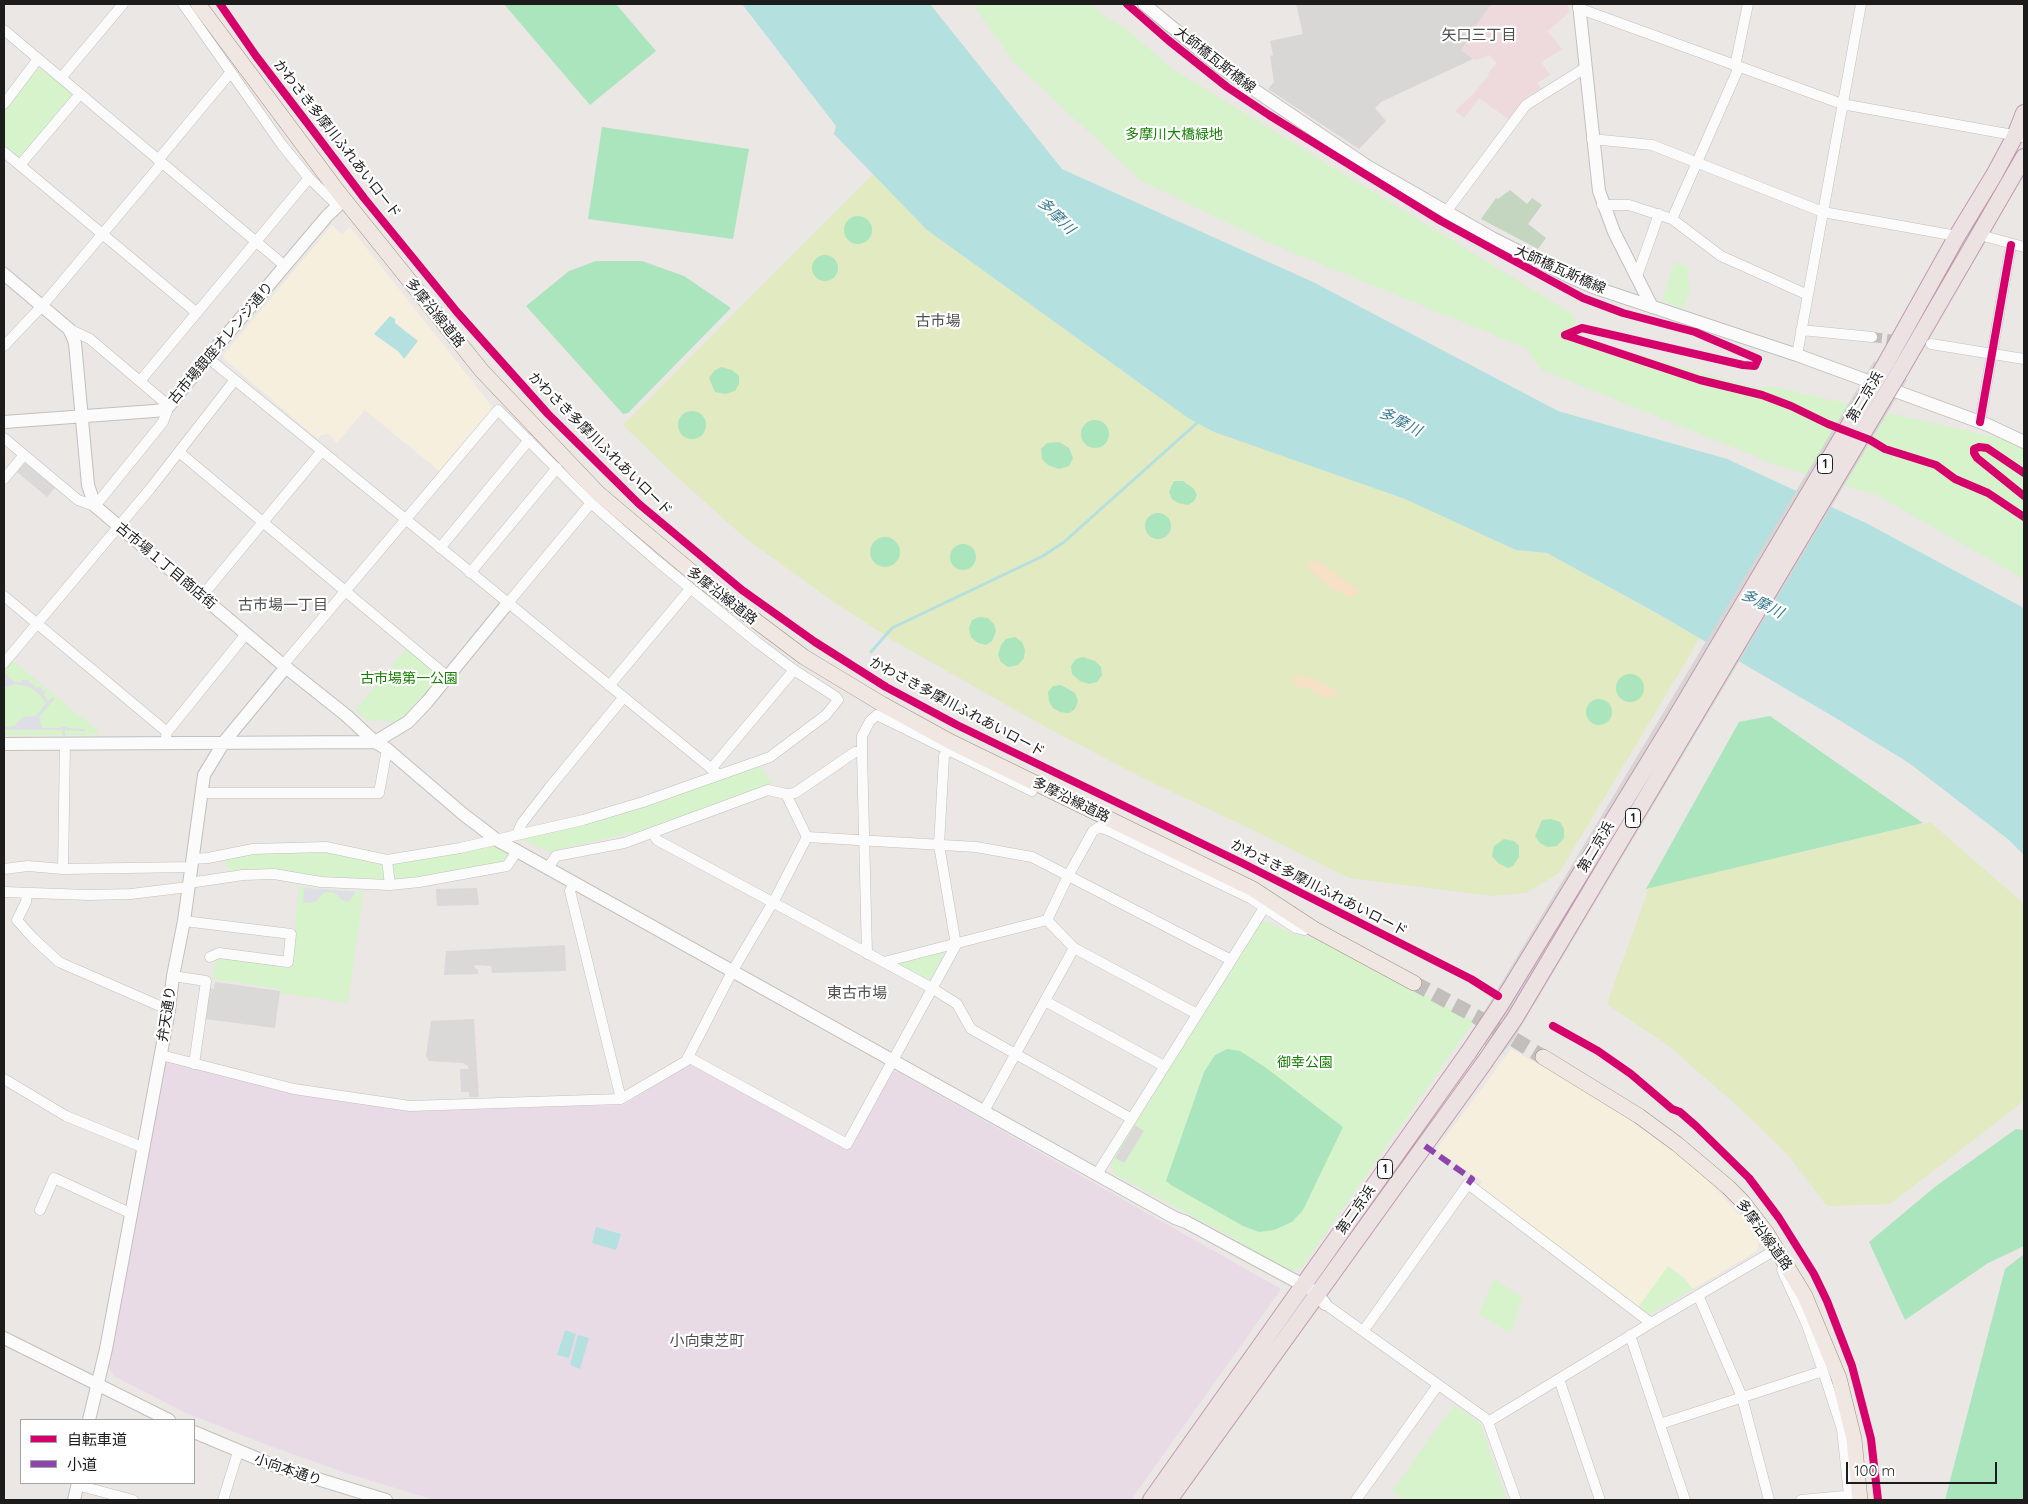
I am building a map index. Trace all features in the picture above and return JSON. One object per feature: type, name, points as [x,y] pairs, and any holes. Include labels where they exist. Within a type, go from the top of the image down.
[{"type":"highway","name":"第二京浜","points":[[1151,1500],[1311,1295],[1484,1063],[1520,1009],[1893,367],[1957,236],[2020,136],[2024,112]]},
{"type":"highway","name":"第二京浜","points":[[1169,1500],[1311,1295],[1498,1007],[1893,367],[1980,235],[2024,156]]},
{"type":"main road","name":"多摩沿線道路","points":[[198,4],[341,203],[482,371],[598,493],[667,552],[766,630],[833,676],[951,742],[1253,889],[1310,926],[1414,983]]},
{"type":"main road","name":"多摩沿線道路","points":[[1543,1057],[1639,1116],[1688,1154],[1743,1202],[1777,1248],[1805,1296],[1839,1378],[1851,1424],[1856,1496]]},
{"type":"street","points":[[61,78],[123,4]]},
{"type":"street","points":[[183,4],[282,145],[310,178],[341,203]]},
{"type":"street","name":"大師橋瓦斯橋線","points":[[1144,4],[1219,66],[1367,166],[1492,238],[1568,276],[1652,307],[1797,355],[1980,422],[2024,442]]},
{"type":"street","points":[[1672,219],[1698,164],[1737,66],[1748,4]]},
{"type":"street","points":[[1797,355],[1861,4]]},
{"type":"street","points":[[1652,307],[1602,205],[1592,139],[1578,6],[1842,104],[2020,136]]},
{"type":"street","points":[[4,30],[285,266]]},
{"type":"street","points":[[4,104],[38,59]]},
{"type":"street","points":[[1446,212],[1526,105],[1585,68]]},
{"type":"street","points":[[4,346],[42,306],[102,234],[231,72]]},
{"type":"street","points":[[20,165],[80,94]]},
{"type":"street","points":[[1592,139],[1652,145],[1823,212],[1957,236]]},
{"type":"street","points":[[4,152],[197,313]]},
{"type":"street","points":[[140,381],[310,178]]},
{"type":"street","name":"古市場銀座オレンジ通り","points":[[4,421],[162,410],[169,406],[327,216],[341,203]]},
{"type":"street","points":[[1602,205],[1629,205],[1672,219],[1721,256],[1808,295]]},
{"type":"street","points":[[1637,276],[1659,214]]},
{"type":"street","points":[[1980,235],[2024,247]]},
{"type":"street","points":[[1980,422],[2011,245]]},
{"type":"street","points":[[4,274],[69,329],[90,339],[169,406],[163,422],[95,506]]},
{"type":"street","points":[[69,329],[75,343],[88,485],[95,506]]},
{"type":"street","points":[[1801,330],[1872,337]]},
{"type":"street","points":[[1931,344],[2024,359]]},
{"type":"street","points":[[208,358],[714,772]]},
{"type":"street","points":[[4,663],[119,526],[234,381]]},
{"type":"street","points":[[4,869],[28,866],[63,869],[191,863],[254,849],[326,847],[387,860],[497,840],[583,820],[643,802],[714,772],[756,763],[770,757],[835,706],[838,700],[794,670],[690,589],[591,503],[498,410],[284,666]]},
{"type":"street","points":[[4,438],[78,500],[95,506]]},
{"type":"street","points":[[440,548],[529,440]]},
{"type":"street","points":[[179,452],[448,677]]},
{"type":"street","points":[[202,596],[321,452]]},
{"type":"street","points":[[4,479],[24,455]]},
{"type":"street","points":[[470,573],[557,468]]},
{"type":"street","points":[[4,744],[65,744],[166,737],[224,742],[375,742],[408,722],[448,677],[591,503]]},
{"type":"street","name":"古市場１丁目商店街","points":[[95,506],[284,666],[347,716],[375,742],[387,749],[497,840],[734,970],[1175,1218],[1186,1222],[1311,1295]]},
{"type":"street","points":[[609,686],[690,589]]},
{"type":"street","points":[[4,596],[37,622],[166,737]]},
{"type":"street","points":[[166,737],[246,634]]},
{"type":"street","name":"弁天通り","points":[[89,1419],[104,1359],[142,1147],[161,1055],[173,976],[184,921],[204,774],[224,742],[284,666]]},
{"type":"street","points":[[714,772],[794,670]]},
{"type":"street","points":[[517,834],[522,823],[550,787],[623,698]]},
{"type":"street","points":[[867,954],[862,736],[865,727],[877,715],[1032,791]]},
{"type":"street","points":[[63,869],[65,744]]},
{"type":"street","points":[[201,793],[379,793],[387,749]]},
{"type":"street","points":[[688,1057],[847,1144],[956,945],[939,845],[944,756],[948,750]]},
{"type":"street","points":[[548,868],[556,856],[624,843],[768,790],[786,794],[795,793],[855,752],[862,752]]},
{"type":"street","points":[[786,794],[807,837]]},
{"type":"street","points":[[884,962],[956,945],[1047,920],[1068,876],[1093,831],[1098,827],[1104,828],[1250,898],[1296,928],[1304,930],[1310,926]]},
{"type":"street","points":[[653,832],[657,840],[932,988],[957,1004],[971,1029],[1132,1119]]},
{"type":"street","points":[[807,837],[976,847],[1032,857],[1231,960]]},
{"type":"street","points":[[161,1055],[294,1089],[410,1106],[621,1099],[686,1061],[807,837]]},
{"type":"street","points":[[4,892],[89,895],[131,894],[243,875],[274,874],[322,882],[390,885],[420,882],[507,866],[517,851]]},
{"type":"street","points":[[387,860],[390,885]]},
{"type":"street","points":[[574,883],[570,891],[621,1099]]},
{"type":"street","points":[[27,893],[26,902],[17,920],[32,938],[59,962],[169,1010]]},
{"type":"street","points":[[1096,1174],[1264,908]]},
{"type":"street","points":[[1047,920],[1074,948],[1197,1014]]},
{"type":"street","points":[[184,921],[291,934],[288,962],[218,953],[210,957]]},
{"type":"street","points":[[984,1112],[1074,948]]},
{"type":"street","points":[[173,976],[206,981],[194,1064]]},
{"type":"street","points":[[1045,1001],[1164,1066]]},
{"type":"street","points":[[5,1084],[66,1116],[142,1147]]},
{"type":"street","points":[[40,1210],[54,1178],[130,1212]]},
{"type":"street","points":[[1364,1330],[1468,1184],[1650,1323]]},
{"type":"street","points":[[1488,1422],[1777,1248],[1783,1271],[1807,1325],[1842,1429],[1856,1496],[1802,1500]]},
{"type":"street","points":[[1311,1295],[1364,1330],[1482,1415],[1488,1422],[1516,1500]]},
{"type":"street","points":[[1698,1295],[1742,1397],[1769,1500]]},
{"type":"street","points":[[1630,1336],[1685,1500]]},
{"type":"street","points":[[4,1338],[167,1419]]},
{"type":"street","points":[[1660,1424],[1823,1372]]},
{"type":"street","points":[[1560,1379],[1600,1500]]},
{"type":"street","points":[[1356,1500],[1438,1385]]},
{"type":"street","name":"小向本通り","points":[[195,1432],[238,1452],[312,1479],[384,1500]]},
{"type":"street","points":[[223,1500],[238,1452]]},
{"type":"street","points":[[74,1500],[77,1484],[133,1500]]},
{"type":"shaded area","points":[[1296,4],[1492,4],[1473,30],[1475,31],[1462,50],[1473,59],[1381,102],[1375,108],[1386,121],[1359,149],[1268,89],[1274,82],[1270,56],[1273,55],[1270,41],[1303,34]]},
{"type":"shaded area","points":[[1492,4],[1568,4],[1569,13],[1547,31],[1562,49],[1541,62],[1550,75],[1537,83],[1541,88],[1527,97],[1508,119],[1479,98],[1464,118],[1455,111],[1474,93],[1497,63],[1489,55],[1476,60],[1461,50],[1474,32],[1472,30]]},
{"type":"shaded area","points":[[332,225],[342,235],[350,227],[492,406],[492,409],[439,471],[365,410],[337,443],[328,434],[321,435],[318,439],[224,359],[223,355]]},
{"type":"shaded area","points":[[25,463],[55,488],[47,497],[17,472]]},
{"type":"shaded area","points":[[4,673],[15,682],[27,680],[37,688],[39,687],[46,693],[44,695],[48,701],[53,697],[55,698],[39,717],[42,728],[60,728],[64,726],[85,729],[85,731],[65,730],[65,736],[63,736],[62,730],[4,730],[4,727],[15,726],[22,717],[36,716],[46,703],[38,693],[29,687],[16,684],[4,688]]},
{"type":"shaded area","points":[[304,888],[356,891],[349,902],[341,900],[338,895],[330,892],[324,893],[315,902],[303,903]]},
{"type":"shaded area","points":[[477,888],[479,905],[437,906],[436,889]]},
{"type":"shaded area","points":[[565,945],[566,971],[492,973],[491,966],[475,965],[474,967],[478,970],[478,974],[444,975],[446,951]]},
{"type":"shaded area","points":[[215,982],[280,991],[275,1028],[205,1019],[209,988],[214,989]]},
{"type":"shaded area","points":[[474,1019],[479,1097],[469,1097],[469,1092],[461,1092],[460,1069],[469,1069],[468,1066],[463,1063],[429,1061],[426,1056],[431,1021]]},
{"type":"shaded area","points":[[1511,1049],[1593,1094],[1693,1165],[1753,1229],[1759,1243],[1757,1251],[1693,1289],[1683,1277],[1637,1309],[1478,1188],[1482,1181],[1436,1150]]},
{"type":"shaded area","points":[[167,1060],[288,1093],[411,1110],[624,1105],[689,1064],[696,1065],[847,1150],[891,1072],[898,1072],[1281,1289],[1131,1500],[435,1500],[346,1473],[267,1445],[184,1412],[114,1376],[108,1365],[162,1065]]},
{"type":"shaded area","points":[[1135,1125],[1144,1131],[1125,1162],[1122,1162],[1115,1158]]},
{"type":"green space","points":[[504,4],[616,4],[656,51],[590,105]]},
{"type":"green space","name":"多摩川大橋緑地","points":[[973,4],[1091,4],[1105,17],[1124,27],[1171,68],[1574,315],[1580,338],[1759,389],[1770,386],[2018,444],[2024,449],[2024,579],[1877,495],[1779,466],[1540,369],[1526,348],[1267,242],[1140,180],[1012,60]]},
{"type":"green space","points":[[43,69],[70,92],[72,98],[20,160],[4,149],[4,107],[36,70]]},
{"type":"green space","points":[[602,127],[749,149],[733,239],[588,219]]},
{"type":"green space","points":[[873,174],[927,230],[1188,418],[1214,432],[1405,499],[1516,550],[1547,553],[1700,638],[1559,873],[1526,893],[1492,896],[1349,878],[1143,778],[1044,726],[894,641],[834,602],[745,538],[623,425]]},
{"type":"green space","points":[[1510,190],[1527,204],[1532,198],[1542,205],[1528,224],[1546,238],[1538,249],[1481,219],[1496,198],[1498,199]]},
{"type":"green space","points":[[858,216],[868,220],[872,230],[868,240],[858,244],[848,240],[844,230],[848,220]]},
{"type":"green space","points":[[825,255],[834,259],[838,268],[834,277],[825,281],[816,277],[812,268],[816,259]]},
{"type":"green space","points":[[596,261],[642,261],[684,276],[731,308],[628,413],[623,414],[526,306],[569,271]]},
{"type":"green space","points":[[1675,262],[1687,266],[1690,291],[1683,308],[1662,301]]},
{"type":"green space","points":[[721,367],[732,370],[739,376],[739,384],[735,391],[725,394],[715,392],[709,378],[714,371]]},
{"type":"green space","points":[[692,411],[702,415],[706,425],[702,435],[692,439],[682,435],[678,425],[682,415]]},
{"type":"green space","points":[[1095,420],[1105,424],[1109,434],[1105,444],[1095,448],[1085,444],[1081,434],[1085,424]]},
{"type":"green space","points":[[1059,442],[1069,448],[1073,458],[1069,466],[1059,469],[1048,465],[1042,459],[1041,449],[1047,443]]},
{"type":"green space","points":[[1174,481],[1183,481],[1194,489],[1197,495],[1194,501],[1188,505],[1178,503],[1172,499],[1169,492]]},
{"type":"green space","points":[[1158,513],[1167,517],[1171,526],[1167,535],[1158,539],[1149,535],[1145,526],[1149,517]]},
{"type":"green space","points":[[885,537],[896,541],[900,552],[896,563],[885,567],[874,563],[870,552],[874,541]]},
{"type":"green space","points":[[963,544],[972,548],[976,557],[972,566],[963,570],[954,566],[950,557],[954,548]]},
{"type":"green space","points":[[979,617],[988,618],[994,624],[996,631],[992,641],[986,645],[978,643],[971,637],[969,628],[972,620]]},
{"type":"green space","points":[[1015,637],[1022,642],[1025,650],[1024,658],[1018,665],[1008,667],[1001,662],[998,655],[1001,645],[1006,639]]},
{"type":"green space","name":"古市場第一公園","points":[[405,650],[409,650],[437,674],[438,677],[406,715],[393,723],[381,719],[368,721],[355,711]]},
{"type":"green space","points":[[1083,657],[1095,661],[1101,667],[1102,675],[1097,682],[1089,684],[1080,681],[1072,674],[1071,666],[1076,659]]},
{"type":"green space","points":[[12,660],[98,731],[97,735],[4,735],[4,670]]},
{"type":"green space","points":[[1630,674],[1640,678],[1644,688],[1640,698],[1630,702],[1620,698],[1616,688],[1620,678]]},
{"type":"green space","points":[[1061,685],[1075,693],[1078,701],[1075,709],[1069,713],[1060,712],[1053,708],[1049,701],[1048,692],[1053,686]]},
{"type":"green space","points":[[1599,699],[1608,703],[1612,712],[1608,721],[1599,725],[1590,721],[1586,712],[1590,703]]},
{"type":"green space","points":[[1770,716],[1923,823],[1646,889],[1739,722]]},
{"type":"green space","points":[[760,764],[772,784],[647,829],[552,851],[551,853],[521,839]]},
{"type":"green space","points":[[1551,819],[1560,822],[1564,829],[1564,838],[1557,846],[1547,847],[1540,843],[1535,836],[1542,820]]},
{"type":"green space","points":[[1930,822],[2024,904],[2024,1099],[1890,1204],[1827,1206],[1788,1155],[1742,1110],[1670,1047],[1607,1004],[1649,888]]},
{"type":"green space","points":[[1504,839],[1514,841],[1519,846],[1519,857],[1513,866],[1508,868],[1498,863],[1492,856],[1494,846]]},
{"type":"green space","points":[[489,844],[507,852],[505,863],[393,882],[392,864]]},
{"type":"green space","points":[[325,850],[384,864],[386,882],[229,873],[226,857],[254,852]]},
{"type":"green space","points":[[299,887],[363,892],[348,1003],[281,993],[281,989],[213,979],[216,961],[219,958],[291,968]]},
{"type":"green space","name":"御幸公園","points":[[1266,921],[1296,935],[1321,940],[1474,1021],[1302,1267],[1289,1272],[1224,1233],[1114,1174],[1111,1159],[1260,923]]},
{"type":"green space","points":[[942,950],[944,953],[932,977],[926,979],[901,966],[900,963],[902,961]]},
{"type":"green space","points":[[1227,1049],[1240,1051],[1265,1067],[1343,1127],[1303,1210],[1292,1222],[1274,1230],[1259,1232],[1243,1226],[1166,1181],[1204,1072],[1215,1055]]},
{"type":"green space","points":[[2016,1129],[2024,1130],[2024,1246],[1988,1263],[1905,1320],[1869,1242],[1936,1186]]},
{"type":"green space","points":[[2024,1254],[2024,1500],[1945,1500],[2005,1269]]},
{"type":"green space","points":[[1668,1266],[1683,1277],[1693,1289],[1647,1316],[1637,1309]]},
{"type":"green space","points":[[1494,1279],[1522,1297],[1511,1332],[1506,1331],[1479,1314]]},
{"type":"green space","points":[[1454,1405],[1481,1426],[1507,1500],[1405,1500],[1392,1491]]},
{"type":"sand","points":[[1309,561],[1320,562],[1358,590],[1358,593],[1350,597],[1330,588],[1308,568],[1307,564]]},
{"type":"sand","points":[[1296,674],[1312,678],[1337,690],[1335,698],[1320,696],[1310,688],[1299,688],[1292,682],[1293,676]]},
{"type":"water","name":"多摩川","points":[[742,4],[930,4],[1062,169],[1313,282],[1558,411],[1727,459],[1866,523],[2024,608],[2024,855],[2009,840],[1909,763],[1660,615],[1547,553],[1516,550],[1405,499],[1214,432],[1188,418],[927,230],[834,134],[836,126]]},
{"type":"water","points":[[390,316],[395,319],[395,323],[418,341],[404,359],[399,352],[374,334]]},
{"type":"water","points":[[596,1227],[621,1234],[616,1250],[592,1243]]},
{"type":"water","points":[[565,1330],[576,1334],[569,1358],[557,1355]]},
{"type":"water","points":[[578,1335],[589,1338],[580,1369],[570,1365]]},
{"type":"pier","points":[[1874,361],[1907,380],[1513,1040],[1502,1054],[1469,1037]]},
{"type":"waterway","points":[[871,652],[892,628],[1043,556],[1064,542],[1197,423]]},
{"type":"tunnel","points":[[1872,337],[1903,341]]},
{"type":"tunnel","points":[[1414,983],[1477,1017],[1543,1057]]},
{"type":"marked path","points":[[1425,1146],[1472,1179],[1468,1184]]},
{"type":"cycle path","name":"かわさき多摩川ふれあいロード","points":[[220,4],[256,56],[364,198],[457,312],[548,414],[639,504],[742,590],[815,642],[886,687],[957,725],[1242,863],[1471,979],[1498,996]]},
{"type":"cycle path","points":[[1127,4],[1168,40],[1227,87],[1441,221],[1583,298],[1623,313],[1695,332],[1758,359],[1755,366],[1743,365],[1582,328],[1565,335]]},
{"type":"cycle path","points":[[1980,422],[2011,245]]},
{"type":"cycle path","points":[[1565,335],[1700,380],[1762,395],[1791,406],[1828,424],[1870,440],[1885,449],[1936,465],[1955,479],[1988,493],[2024,517]]},
{"type":"cycle path","points":[[2024,473],[1987,448],[1979,447],[1974,449],[1977,458],[2024,496]]},
{"type":"cycle path","points":[[1553,1026],[1598,1051],[1631,1074],[1672,1109],[1680,1112],[1749,1178],[1779,1218],[1814,1274],[1827,1301],[1852,1366],[1871,1439],[1878,1500]]},
{"type":"district","name":"矢口三丁目","points":[[1479,35]]},
{"type":"district","name":"古市場","points":[[938,321]]},
{"type":"district","name":"古市場一丁目","points":[[283,605]]},
{"type":"district","name":"東古市場","points":[[857,993]]},
{"type":"district","name":"小向東芝町","points":[[707,1341]]}]
